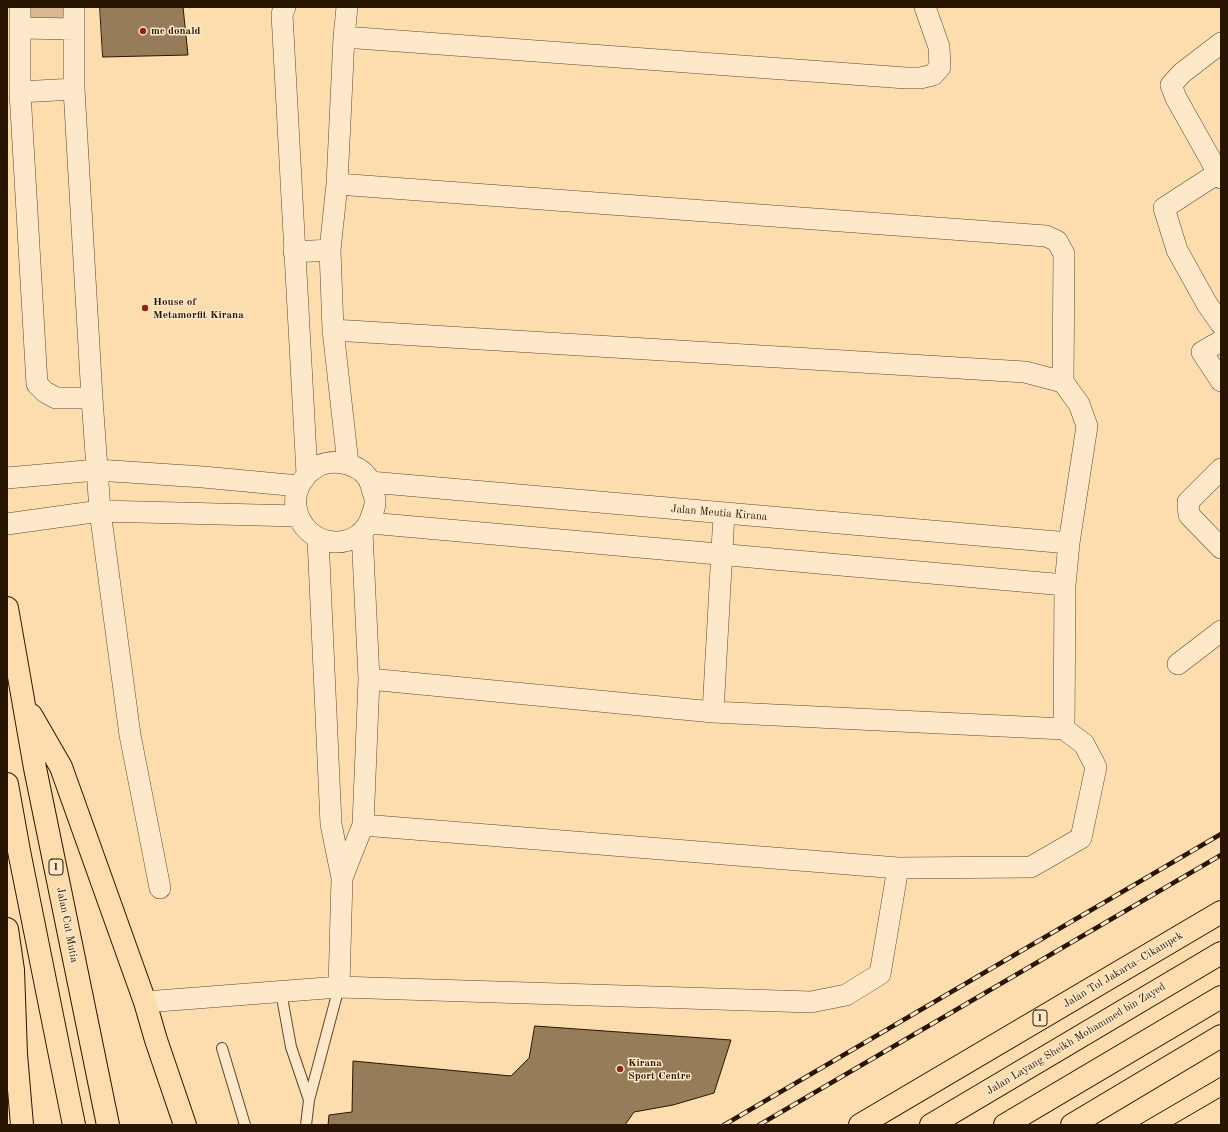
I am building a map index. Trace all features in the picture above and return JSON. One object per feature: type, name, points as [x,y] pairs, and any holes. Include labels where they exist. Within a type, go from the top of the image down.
[{"type":"highway","name":"Jalan Cut Mutia","points":[[7,608],[23,701],[108,1125]]},
{"type":"highway","points":[[23,701],[61,767],[145,1002],[156,1040],[185,1125]]},
{"type":"highway","points":[[7,784],[74,1125]]},
{"type":"highway","name":"Jalan Tol Jakarta–Cikampek","points":[[860,1125],[1221,912]]},
{"type":"highway","points":[[7,929],[22,1125]]},
{"type":"highway","name":"Jalan Layang Sheikh Mohammed bin Zayed","points":[[931,1125],[1221,953]]},
{"type":"highway","points":[[1005,1125],[1221,997]]},
{"type":"highway","points":[[1072,1125],[1221,1036]]},
{"type":"street","points":[[20,7],[20,92],[37,384],[45,392],[56,398],[92,398]]},
{"type":"street","points":[[74,7],[74,89],[100,511],[130,735],[160,888]]},
{"type":"street","points":[[285,7],[282,14],[294,252],[303,480],[295,501],[298,516],[306,529],[318,538],[332,542],[348,540],[366,528],[722,554],[1065,585]]},
{"type":"street","points":[[347,7],[344,37],[338,184],[330,250],[333,330],[348,464]]},
{"type":"street","points":[[344,37],[913,78],[933,75],[940,67],[939,47],[925,7]]},
{"type":"street","points":[[20,28],[74,29]]},
{"type":"street","points":[[1221,43],[1182,72],[1171,85],[1176,98],[1220,176],[1164,208],[1177,250],[1207,304],[1221,324]]},
{"type":"street","points":[[20,92],[74,89]]},
{"type":"street","points":[[338,184],[1046,236],[1057,241],[1064,254],[1063,382],[1079,404],[1087,426],[1069,543],[1065,585],[1064,729]]},
{"type":"street","points":[[294,252],[330,250]]},
{"type":"street","points":[[333,330],[1025,372],[1063,382]]},
{"type":"street","points":[[1221,341],[1202,352],[1221,381]]},
{"type":"street","points":[[7,478],[97,470],[203,477],[303,480],[320,466],[334,462],[348,464],[361,471],[370,482],[376,502],[366,528],[369,679],[363,826],[342,878]]},
{"type":"street","points":[[1221,469],[1188,502],[1189,515],[1221,548]]},
{"type":"street","name":"Jalan Meutia Kirana","points":[[370,482],[1069,543]]},
{"type":"street","points":[[7,524],[100,511],[298,516]]},
{"type":"street","points":[[713,712],[724,514]]},
{"type":"street","points":[[318,538],[331,824],[342,878],[339,987]]},
{"type":"street","points":[[1178,664],[1221,631]]},
{"type":"street","points":[[363,826],[898,868],[1031,867],[1081,838],[1096,767],[1084,744],[1064,729],[713,712],[369,679]]},
{"type":"street","points":[[145,1002],[339,987],[811,1002],[846,995],[880,974],[898,868]]},
{"type":"lane","points":[[306,1125],[309,1100],[339,987]]},
{"type":"lane","points":[[281,992],[291,1048],[309,1100]]},
{"type":"lane","points":[[222,1048],[245,1125]]},
{"type":"shaded area","points":[[20,7],[74,7],[74,29],[20,28]]},
{"type":"building","name":"mc donald","points":[[100,7],[183,7],[188,55],[103,57]]},
{"type":"building","name":"Kirana Sport Centre","points":[[535,1026],[731,1040],[714,1093],[673,1105],[634,1112],[625,1125],[328,1125],[329,1115],[352,1112],[353,1061],[511,1076],[529,1058]]},
{"type":"tram line","points":[[1139,1125],[1221,1077]]},
{"type":"tram line","points":[[1173,1125],[1221,1097]]},
{"type":"railway","points":[[724,1125],[1221,834]]},
{"type":"railway","points":[[759,1125],[1221,855]]},
{"type":"place","name":"mc donald","points":[[143,31]]},
{"type":"place","name":"House of Metamorfit Kirana","points":[[145,308]]},
{"type":"place","name":"Kirana Sport Centre","points":[[620,1069]]}]
